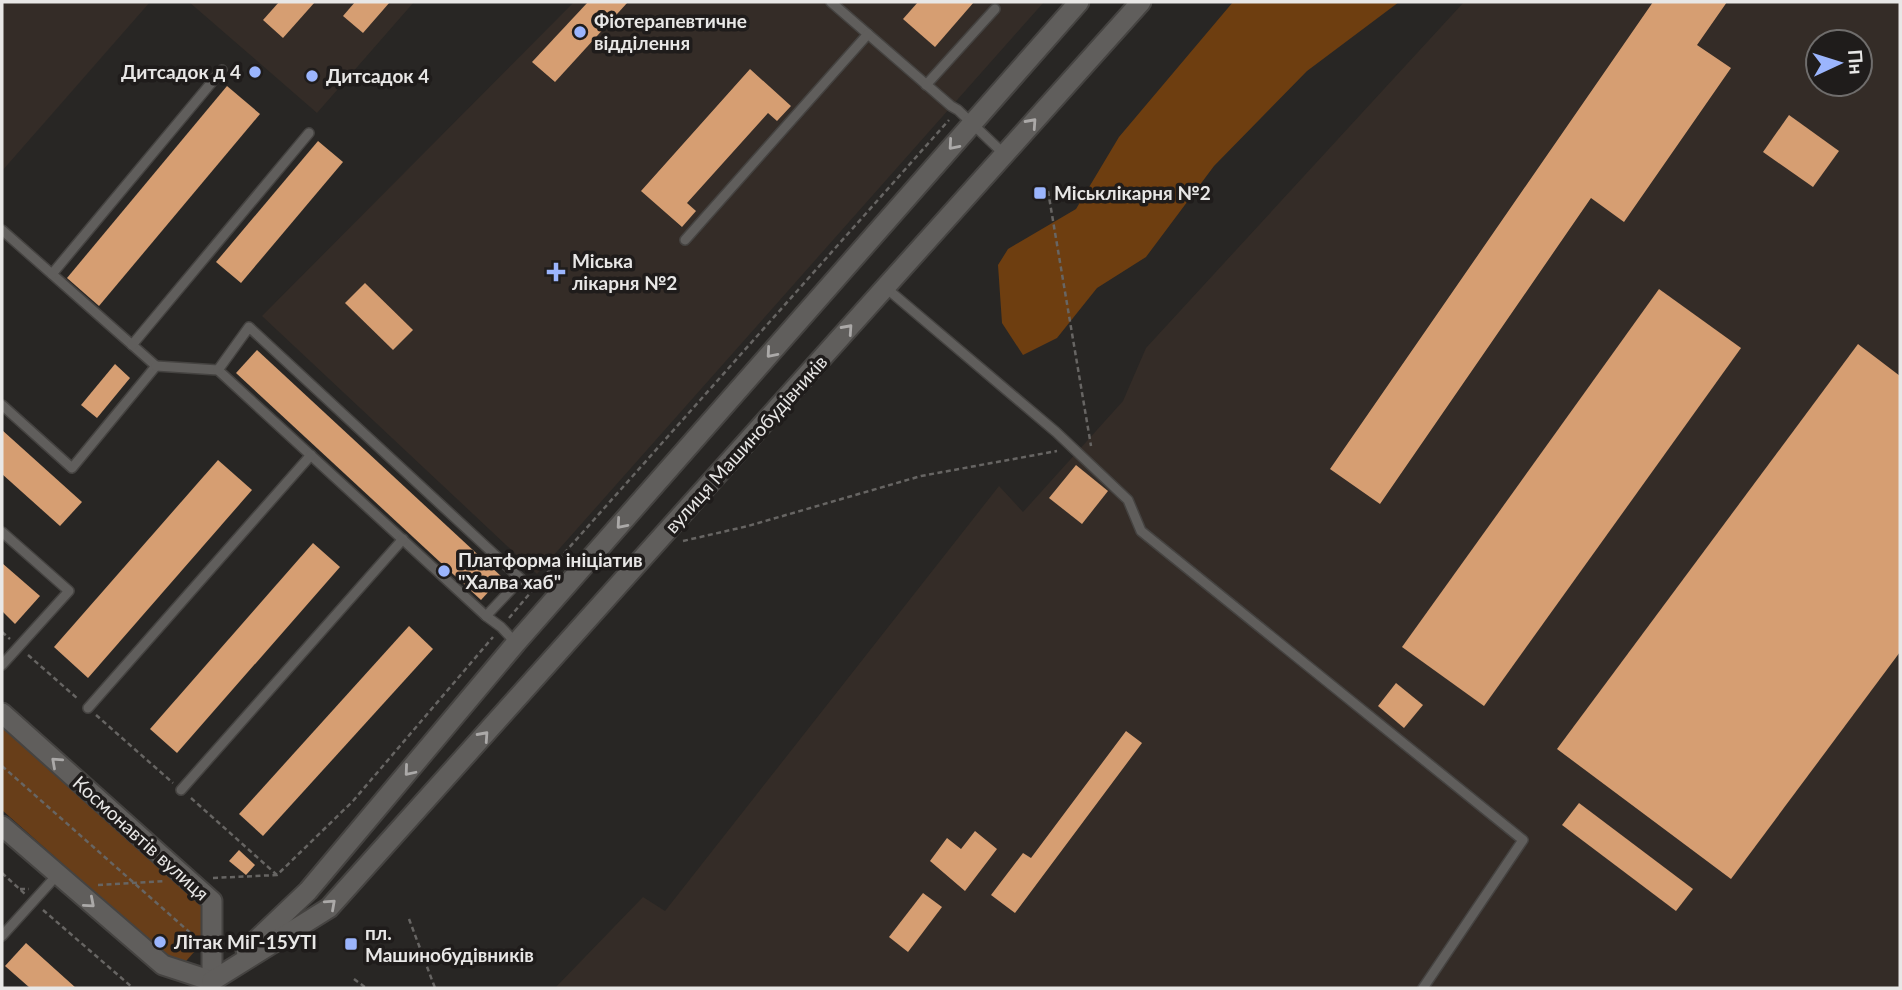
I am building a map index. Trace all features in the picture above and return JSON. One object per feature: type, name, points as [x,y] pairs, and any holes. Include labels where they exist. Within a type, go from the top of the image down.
[{"type":"street","name":"вулиця Машинобудівників","points":[[209,985],[308,891],[965,117],[1079,2]]},
{"type":"street","name":"вулиця Машинобудівників","points":[[209,985],[329,908],[1004,154],[1133,4]]},
{"type":"street","name":"Космонавтів вулиця","points":[[2,713],[212,901],[209,985]]},
{"type":"street","points":[[2,825],[58,883],[163,965],[209,985]]},
{"type":"lane","points":[[831,2],[1004,154]]},
{"type":"lane","points":[[926,85],[995,9]]},
{"type":"lane","points":[[685,240],[868,34]]},
{"type":"lane","points":[[52,274],[222,70]]},
{"type":"lane","points":[[132,345],[309,133]]},
{"type":"lane","points":[[2,230],[156,366],[218,369],[486,616],[502,627],[516,643]]},
{"type":"lane","points":[[885,287],[1073,448],[1128,500],[1141,531],[1523,840],[1423,988]]},
{"type":"lane","points":[[218,369],[250,327],[520,579],[486,616]]},
{"type":"lane","points":[[2,405],[72,468],[156,366]]},
{"type":"lane","points":[[88,708],[311,455]]},
{"type":"lane","points":[[2,532],[69,591],[2,665]]},
{"type":"lane","points":[[181,790],[403,539]]},
{"type":"lane","points":[[3,931],[33,901],[58,883]]},
{"type":"path","points":[[20,890],[58,883],[134,883],[277,875],[353,801],[559,559],[965,117]]},
{"type":"path","points":[[1048,191],[1095,469]]},
{"type":"path","points":[[653,548],[748,526],[921,476],[1073,448]]},
{"type":"path","points":[[559,559],[593,555]]},
{"type":"path","points":[[2,632],[277,875]]},
{"type":"path","points":[[2,766],[202,943]]},
{"type":"path","points":[[2,873],[133,988]]},
{"type":"path","points":[[409,919],[435,988]]},
{"type":"path","points":[[354,979],[366,988]]},
{"type":"shaded area","points":[[2,2],[150,2],[2,171]]},
{"type":"shaded area","name":"Дитсадок 4","points":[[189,2],[279,2],[263,20],[283,38],[315,2],[355,2],[344,16],[363,33],[390,2],[414,2],[317,113]]},
{"type":"shaded area","name":"Міська лікарня №2","points":[[574,2],[588,2],[533,62],[554,82],[628,2],[1044,2],[537,574],[262,316]],"holes":[[[750,69],[790,106],[768,112],[687,203],[681,227],[642,190]]]},
{"type":"shaded area","points":[[1233,2],[1399,2],[1307,71],[1214,166],[1146,257],[1097,288],[1057,338],[1023,355],[1002,323],[998,265],[1008,249],[1076,209],[1119,137]]},
{"type":"shaded area","points":[[1464,2],[1900,2],[1900,988],[555,988],[643,897],[665,911],[999,486],[1023,512],[1123,401],[1146,348]]},
{"type":"shaded area","points":[[2,724],[222,920],[180,968],[2,810]]},
{"type":"building","points":[[279,2],[315,2],[283,38],[263,20]]},
{"type":"building","points":[[355,2],[390,2],[363,33],[343,16]]},
{"type":"building","name":"Фіотерапевтичне відділення","points":[[588,2],[628,2],[555,82],[532,62]]},
{"type":"building","points":[[918,2],[974,2],[935,47],[903,19]]},
{"type":"building","points":[[1653,2],[1727,2],[1697,45],[1731,68],[1624,222],[1591,198],[1380,504],[1330,469]]},
{"type":"building","points":[[750,69],[791,106],[777,121],[768,113],[687,203],[696,211],[682,227],[641,191]]},
{"type":"building","points":[[227,86],[260,114],[99,306],[67,278]]},
{"type":"building","points":[[1789,115],[1839,151],[1813,187],[1763,152]]},
{"type":"building","points":[[318,141],[343,162],[241,283],[216,262]]},
{"type":"building","points":[[365,283],[413,330],[393,350],[345,303]]},
{"type":"building","points":[[1659,289],[1741,348],[1484,706],[1402,647]]},
{"type":"building","points":[[1858,344],[1900,376],[1900,652],[1731,879],[1557,749]]},
{"type":"building","points":[[257,350],[502,577],[481,600],[236,373]]},
{"type":"building","points":[[115,364],[130,378],[97,418],[81,405]]},
{"type":"building","points":[[2,430],[82,502],[60,526],[2,474]]},
{"type":"building","points":[[218,460],[252,490],[88,678],[54,647]]},
{"type":"building","points":[[1076,465],[1108,491],[1082,524],[1049,498]]},
{"type":"building","points":[[313,543],[340,567],[177,753],[150,729]]},
{"type":"building","points":[[2,563],[40,596],[15,624],[2,611]]},
{"type":"building","points":[[409,626],[433,649],[263,836],[239,814]]},
{"type":"building","points":[[1396,683],[1423,705],[1404,728],[1378,706]]},
{"type":"building","points":[[1126,731],[1142,743],[1015,913],[991,895],[1023,853],[1031,858]]},
{"type":"building","points":[[1579,803],[1693,889],[1676,911],[1562,825]]},
{"type":"building","points":[[975,831],[997,849],[965,891],[930,861],[947,838],[961,849]]},
{"type":"building","points":[[239,850],[255,865],[246,875],[229,861]]},
{"type":"building","points":[[923,893],[942,907],[908,952],[889,937]]},
{"type":"building","points":[[26,943],[76,988],[30,988],[5,966]]},
{"type":"place","name":"Фіотерапевтичне відділення","points":[[580,32]]},
{"type":"place","name":"Дитсадок д 4","points":[[255,72]]},
{"type":"place","name":"Дитсадок 4","points":[[312,76]]},
{"type":"place","name":"Міськлікарня №2","points":[[1040,193]]},
{"type":"place","name":"Міська лікарня №2","points":[[556,272]]},
{"type":"place","name":"Платформа ініціатив \"Халва хаб\"","points":[[444,571]]},
{"type":"place","name":"Літак МіГ-15УТІ","points":[[160,942]]},
{"type":"place","name":"пл. Машинобудівників","points":[[351,944]]}]
